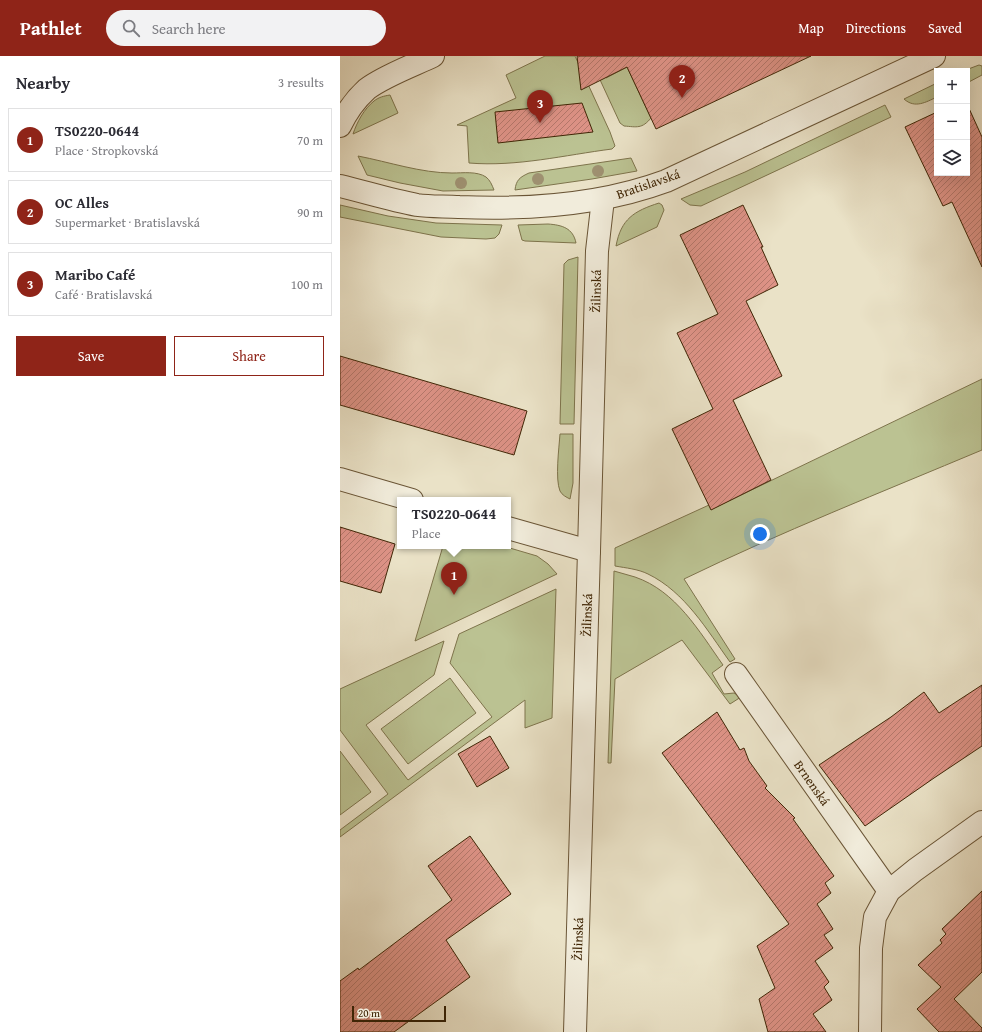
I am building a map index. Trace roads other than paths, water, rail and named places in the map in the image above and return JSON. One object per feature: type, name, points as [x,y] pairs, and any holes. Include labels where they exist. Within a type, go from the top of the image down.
[{"type":"street","points":[[340,126],[352,105],[367,89],[384,79],[434,56]]},
{"type":"street","name":"Bratislavská","points":[[340,186],[418,205],[530,207],[603,199],[647,187],[666,180],[934,56]]},
{"type":"street","name":"Žilinská","points":[[575,1032],[590,551],[597,251],[603,199]]},
{"type":"street","points":[[340,479],[402,497]]},
{"type":"street","points":[[511,529],[590,551]]},
{"type":"street","name":"Brnenská","points":[[736,674],[889,891]]},
{"type":"street","points":[[870,1032],[870,948],[875,917],[889,891],[915,870],[982,822]]},
{"type":"place","name":"OC Alles","points":[[682,98]]},
{"type":"place","name":"Maribo Café","points":[[540,123]]},
{"type":"place","name":"TS0220-0644","points":[[454,595]]}]
